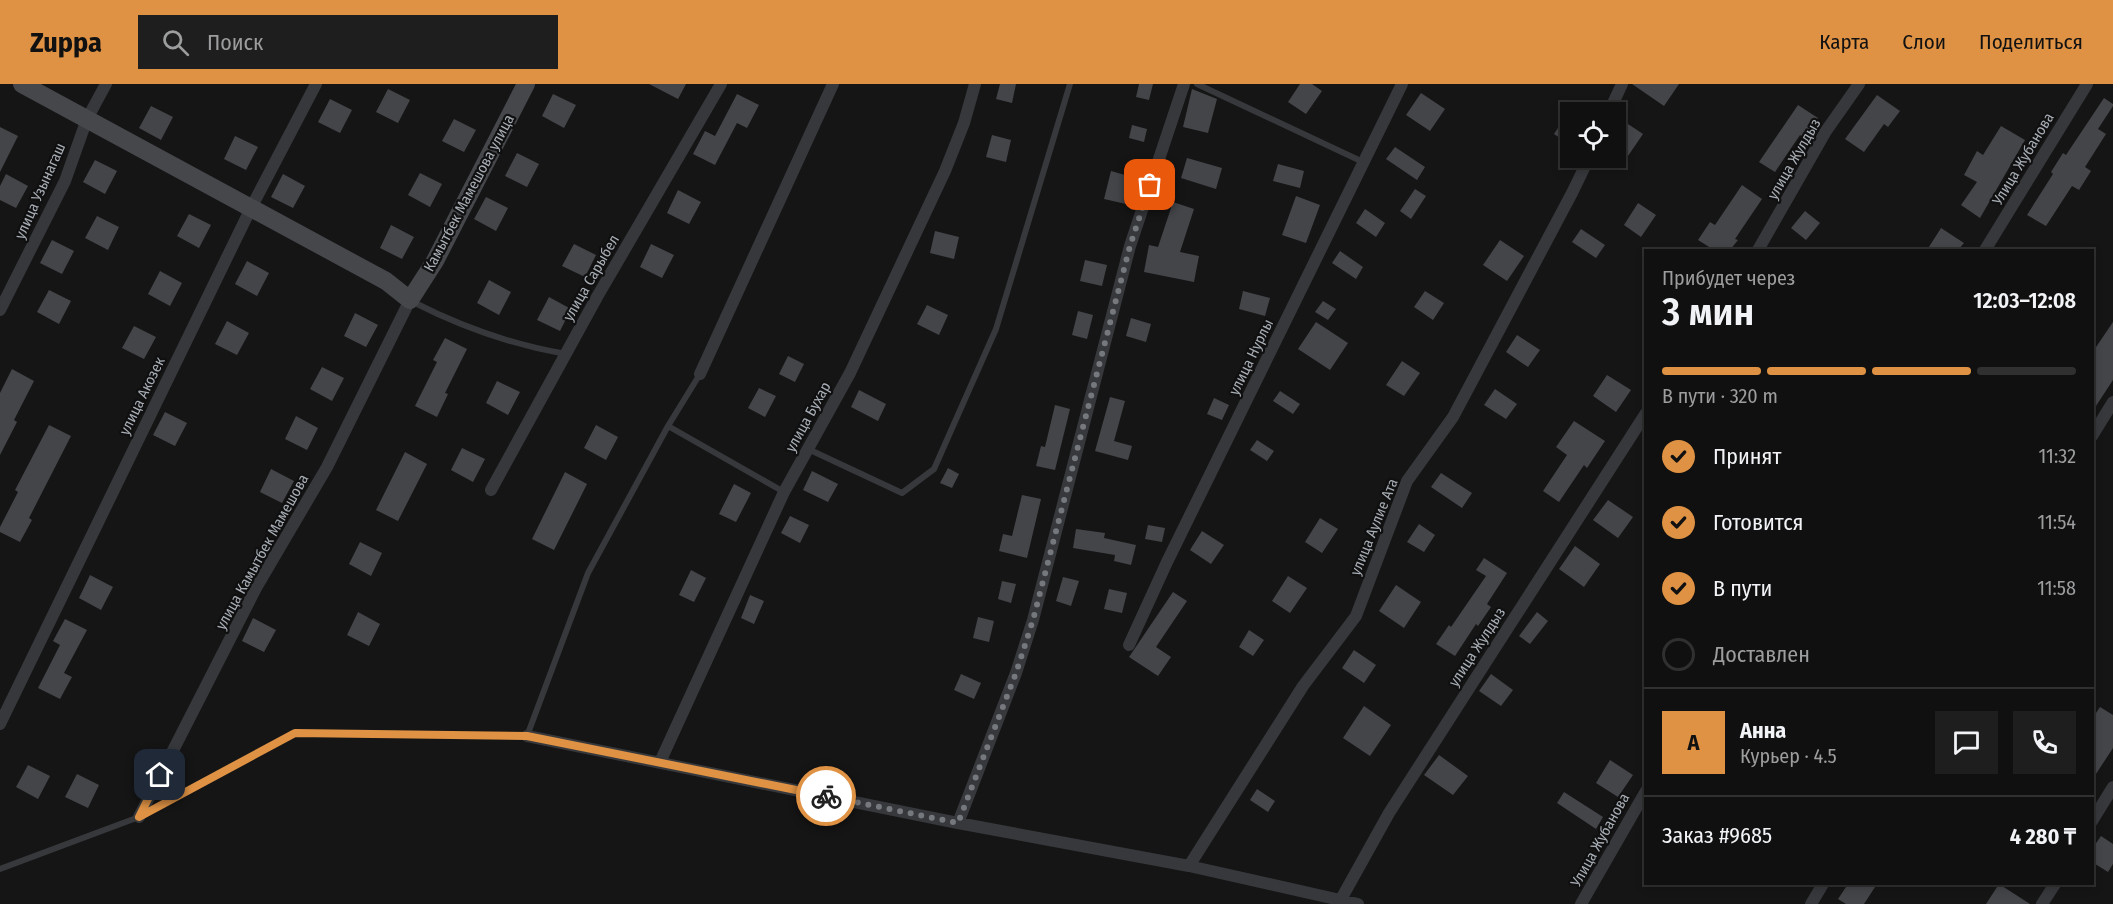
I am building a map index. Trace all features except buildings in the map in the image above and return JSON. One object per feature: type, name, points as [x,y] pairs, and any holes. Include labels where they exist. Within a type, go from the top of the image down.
[{"type":"street","points":[[22,84],[386,281],[410,300]]},
{"type":"street","name":"улица Узынагаш","points":[[0,310],[65,181],[87,119],[106,84]]},
{"type":"street","name":"улица Акозек","points":[[0,724],[251,208],[316,84]]},
{"type":"street","name":"Камытбек Мамешова улица","points":[[410,300],[435,261],[526,84]]},
{"type":"street","name":"улица Сарыбел","points":[[491,490],[721,84]]},
{"type":"street","points":[[700,374],[833,84]]},
{"type":"street","name":"улица Бухар","points":[[660,762],[784,492],[850,373],[945,171],[964,123],[975,84]]},
{"type":"street","points":[[958,823],[1016,673],[1033,620],[1130,246],[1184,84]]},
{"type":"street","name":"улица Нурлы","points":[[1129,645],[1172,551],[1402,84]]},
{"type":"street","points":[[1614,102],[1622,84]]},
{"type":"street","name":"улица Жулдыз","points":[[1759,249],[1826,131],[1859,84]]},
{"type":"street","name":"Улица Жубанова","points":[[1986,249],[2086,84]]},
{"type":"street","name":"улица Аулие Ата","points":[[1190,866],[1303,686],[1356,616],[1407,482],[1453,417],[1584,168]]},
{"type":"street","name":"улица Камытбек Мамешова","points":[[139,817],[256,588],[327,467],[410,300]]},
{"type":"street","points":[[2094,433],[2113,402]]},
{"type":"street","name":"улица Жулдыз","points":[[1340,901],[1389,813],[1644,416]]},
{"type":"street","points":[[527,736],[958,823],[1190,866],[1358,904]]},
{"type":"street","points":[[2094,818],[2113,787]]},
{"type":"street","name":"Улица Жубанова","points":[[1581,904],[1644,794]]},
{"type":"street","points":[[1811,904],[1822,885]]},
{"type":"street","points":[[2042,904],[2054,885]]},
{"type":"lane","points":[[807,449],[902,493],[934,470],[996,329],[1070,84]]},
{"type":"lane","points":[[1197,84],[1364,162]]},
{"type":"lane","points":[[410,300],[447,319],[541,350],[566,354]]},
{"type":"lane","points":[[0,868],[139,817],[295,733],[527,736],[588,573],[668,426],[700,374]]},
{"type":"lane","points":[[668,426],[784,492]]},
{"type":"way so far","points":[[826,796],[958,823],[1016,673],[1033,620],[1130,246],[1150,185]]},
{"type":"route","points":[[160,775],[139,817],[295,733],[527,736],[826,796]]}]
